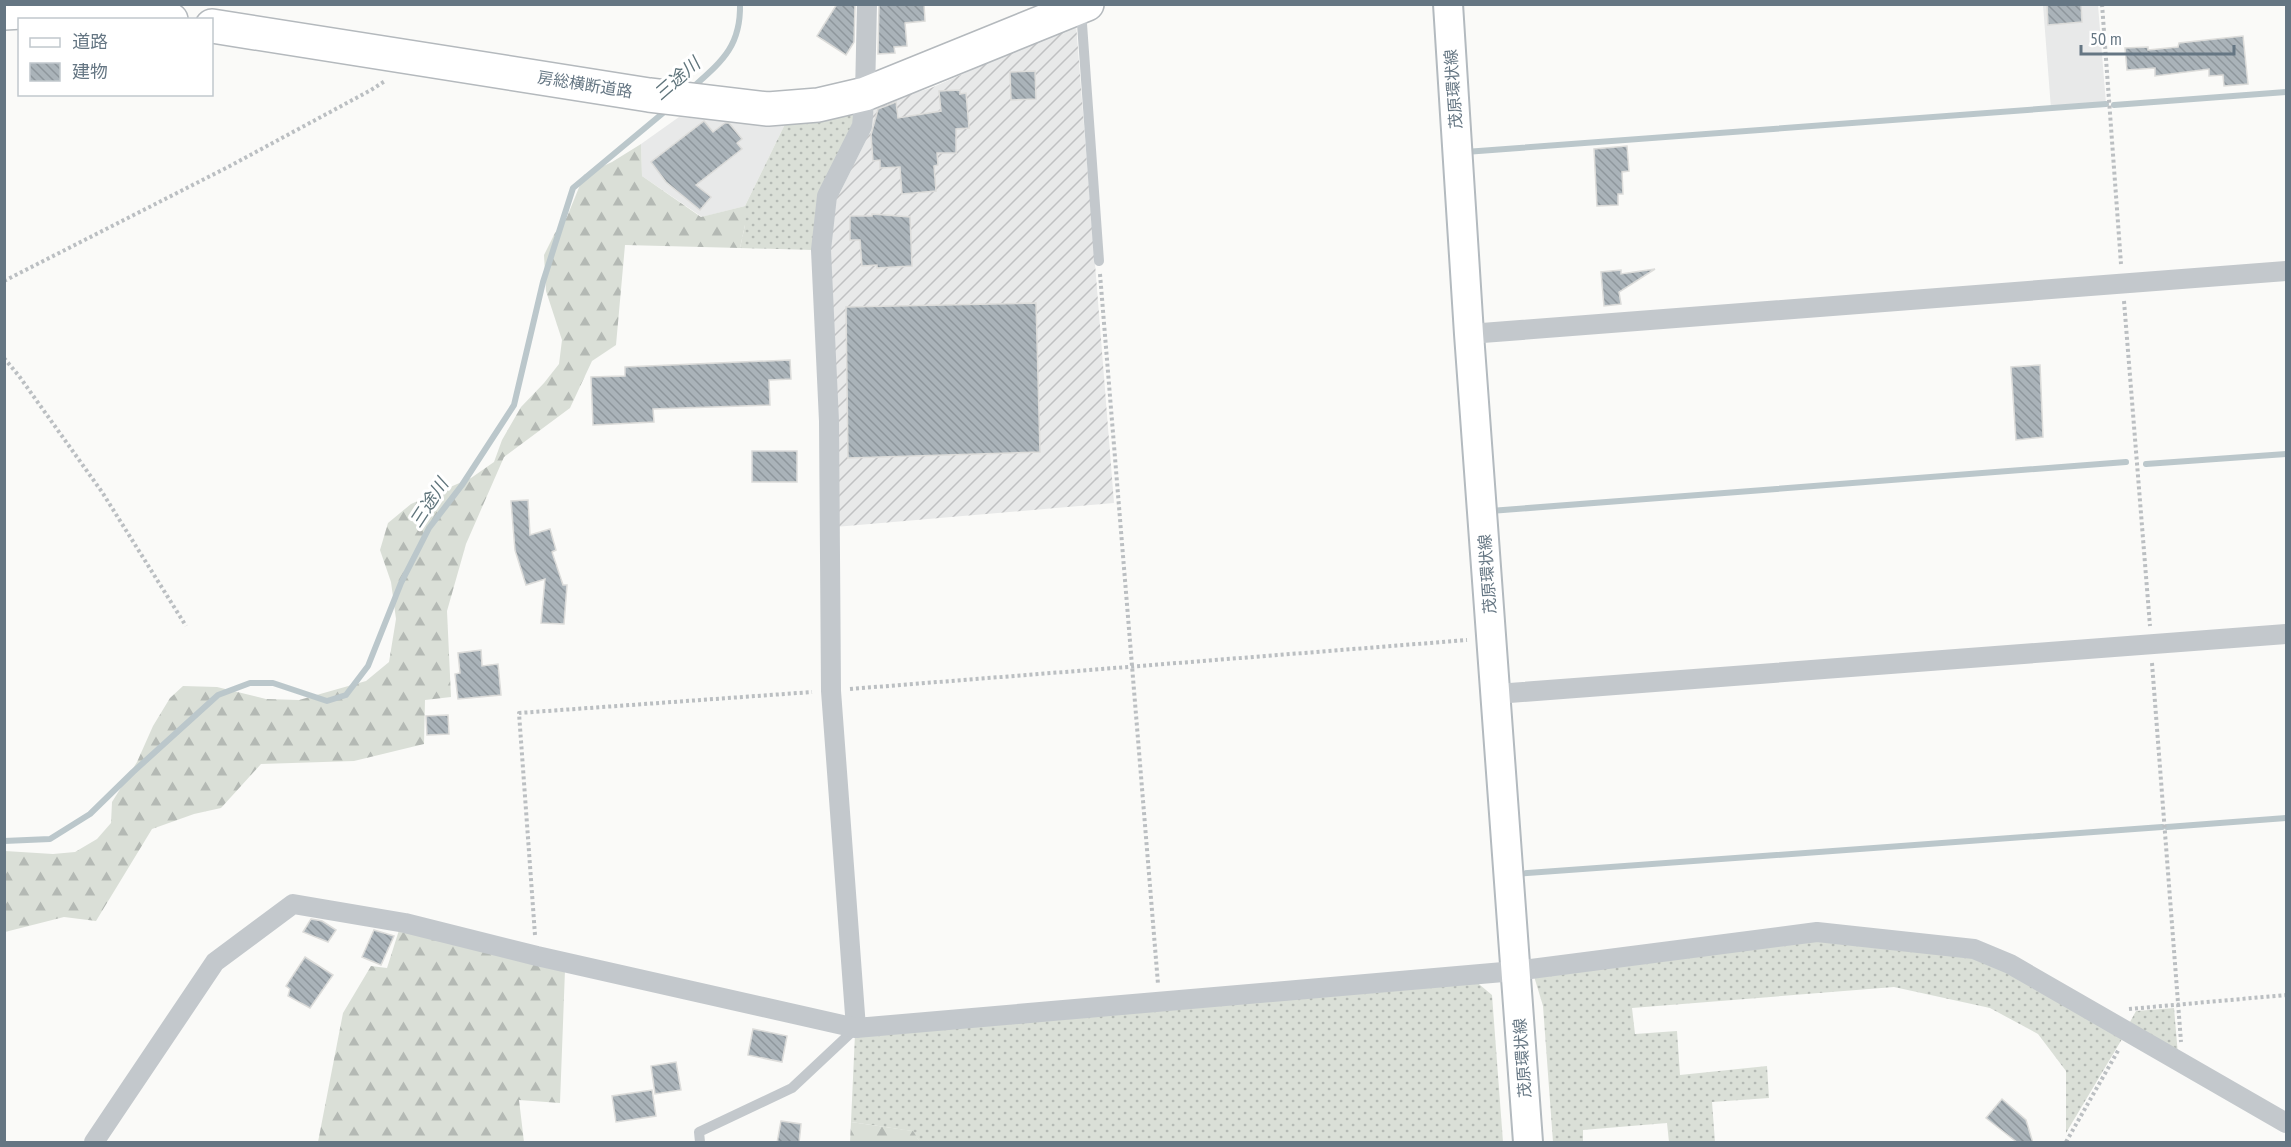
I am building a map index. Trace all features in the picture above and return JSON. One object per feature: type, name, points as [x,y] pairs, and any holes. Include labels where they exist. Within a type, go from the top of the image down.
[{"type":"highway","name":"房総横断道路","points":[[213,26],[707,103],[768,109],[818,105],[865,94],[1084,6]]},
{"type":"highway","points":[[4,12],[54,7],[159,18]]},
{"type":"main road","name":"茂原環状線","points":[[1448,4],[1469,334],[1528,1143]]},
{"type":"street","points":[[856,1028],[831,691],[830,421],[822,250],[827,196],[862,126],[867,4]]},
{"type":"street","points":[[1469,334],[2286,271]]},
{"type":"street","points":[[1496,694],[2286,634]]},
{"type":"street","points":[[94,1143],[215,962],[293,904],[405,923],[537,956],[856,1028],[1515,971],[1817,932],[1974,949],[2010,963],[2286,1123]]},
{"type":"lane","points":[[1084,6],[1099,261]]},
{"type":"lane","points":[[700,1143],[699,1132],[792,1088],[856,1028]]},
{"type":"path","points":[[2102,4],[2182,1063]]},
{"type":"path","points":[[4,281],[228,167],[372,90],[417,57]]},
{"type":"path","points":[[1099,261],[1159,1000]]},
{"type":"path","points":[[4,358],[102,492],[186,626]]},
{"type":"path","points":[[537,956],[519,713],[831,691],[1492,638]]},
{"type":"path","points":[[2103,1017],[2122,1010],[2178,1003],[2286,995]]},
{"type":"path","points":[[2066,1143],[2129,1032]]},
{"type":"shaded area","points":[[2043,5],[2098,5],[2106,104],[2051,109]]},
{"type":"shaded area","points":[[1076,24],[1114,503],[835,527],[830,210],[877,104],[931,88]]},
{"type":"shaded area","points":[[679,117],[785,124],[745,206],[702,217],[642,176],[641,144]]},
{"type":"green space","points":[[862,114],[813,250],[740,248],[745,225],[745,206],[785,124]]},
{"type":"green space","points":[[641,144],[642,176],[701,217],[745,206],[745,225],[740,248],[625,245],[616,345],[592,361],[570,408],[504,457],[466,544],[447,611],[451,697],[425,700],[424,744],[354,761],[261,764],[221,808],[194,814],[152,829],[96,921],[64,917],[5,932],[5,851],[53,854],[75,852],[97,839],[111,823],[112,802],[137,762],[153,726],[170,698],[183,686],[217,687],[266,699],[299,700],[366,681],[389,662],[396,619],[391,582],[380,550],[388,523],[411,504],[471,478],[494,462],[502,440],[521,407],[559,364],[562,340],[546,291],[544,255],[555,233],[567,217],[584,175],[612,162]]},
{"type":"green space","points":[[400,927],[565,970],[560,1103],[519,1100],[524,1142],[318,1142],[343,1013],[371,966],[387,968]]},
{"type":"green space","points":[[1820,937],[1976,957],[2125,1034],[2066,1133],[2066,1071],[2038,1034],[1990,1008],[1894,987],[1632,1008],[1635,1034],[1677,1031],[1680,1075],[1767,1066],[1769,1098],[1712,1102],[1715,1142],[1669,1142],[1667,1123],[1583,1130],[1583,1142],[1553,1142],[1543,1006],[1533,973]]},
{"type":"green space","points":[[1474,980],[1492,995],[1503,1142],[920,1142],[912,1131],[851,1122],[855,1034]]},
{"type":"green space","points":[[2174,1008],[2178,1055],[2130,1022],[2136,1011]]},
{"type":"green space","points":[[851,1122],[913,1131],[920,1142],[850,1142]]},
{"type":"building","points":[[837,4],[855,4],[854,42],[846,55],[817,36]]},
{"type":"building","points":[[879,4],[924,4],[925,21],[905,23],[907,46],[894,47],[895,53],[878,54]]},
{"type":"building","points":[[2047,4],[2081,4],[2082,22],[2048,25]]},
{"type":"building","points":[[2243,36],[2248,84],[2224,86],[2223,75],[2209,76],[2209,69],[2155,76],[2155,68],[2127,70],[2125,48],[2148,47],[2148,50],[2178,47],[2179,43]]},
{"type":"building","points":[[1035,71],[1036,99],[1011,100],[1010,72]]},
{"type":"building","points":[[960,90],[960,94],[966,93],[969,128],[956,129],[956,153],[937,153],[938,165],[934,166],[936,191],[902,194],[900,167],[880,168],[880,160],[873,161],[871,135],[878,109],[896,102],[898,118],[941,111],[939,91]]},
{"type":"building","points":[[704,121],[713,132],[725,123],[729,123],[742,139],[737,143],[742,149],[696,185],[711,197],[700,210],[666,182],[651,162]]},
{"type":"building","points":[[1627,146],[1629,171],[1622,172],[1623,194],[1618,194],[1618,205],[1597,206],[1594,149]]},
{"type":"building","points":[[872,214],[910,217],[912,266],[877,268],[877,265],[862,266],[860,240],[850,240],[850,216],[872,216]]},
{"type":"building","points":[[1655,269],[1619,292],[1621,304],[1604,306],[1601,272],[1621,270],[1621,274]]},
{"type":"building","points":[[1036,303],[1040,452],[848,458],[846,307]]},
{"type":"building","points":[[790,360],[791,379],[769,380],[770,405],[653,409],[654,422],[593,425],[591,377],[625,376],[625,367]]},
{"type":"building","points":[[2040,365],[2043,437],[2016,440],[2011,367]]},
{"type":"building","points":[[752,451],[797,451],[797,482],[752,482]]},
{"type":"building","points":[[528,500],[530,535],[550,529],[556,550],[552,552],[563,585],[567,585],[564,624],[541,623],[545,579],[526,585],[515,550],[511,501]]},
{"type":"building","points":[[481,650],[482,666],[498,664],[501,695],[458,699],[455,674],[460,673],[458,653]]},
{"type":"building","points":[[448,715],[449,734],[427,735],[426,716]]},
{"type":"building","points":[[311,919],[322,921],[336,930],[328,942],[303,932]]},
{"type":"building","points":[[374,930],[394,936],[381,965],[362,957]]},
{"type":"building","points":[[305,957],[333,975],[310,1008],[288,996],[290,989],[286,986]]},
{"type":"building","points":[[753,1029],[787,1036],[782,1062],[748,1055]]},
{"type":"building","points":[[676,1062],[681,1090],[655,1094],[651,1066]]},
{"type":"building","points":[[652,1090],[656,1116],[616,1122],[612,1096]]},
{"type":"building","points":[[2002,1099],[2026,1120],[2033,1143],[2018,1143],[1986,1118]]},
{"type":"building","points":[[781,1121],[801,1124],[799,1143],[777,1143]]},
{"type":"waterway","name":"三途川","points":[[692,88],[712,70],[733,43],[737,32],[740,4]]},
{"type":"waterway","points":[[2114,105],[2286,92]]},
{"type":"waterway","points":[[1465,152],[2106,104]]},
{"type":"waterway","name":"三途川","points":[[4,841],[50,839],[90,814],[218,695],[250,683],[273,683],[327,701],[346,695],[368,666],[401,583],[429,528],[462,485],[514,405],[543,282],[573,188],[669,108]]},
{"type":"waterway","points":[[2146,464],[2286,454]]},
{"type":"waterway","points":[[1490,511],[2126,462]]},
{"type":"waterway","points":[[2167,827],[2286,818]]},
{"type":"waterway","points":[[1515,874],[2162,827]]}]
